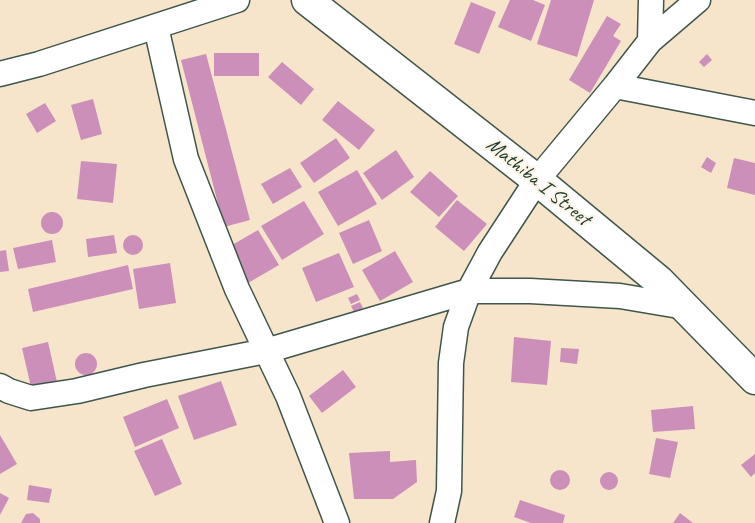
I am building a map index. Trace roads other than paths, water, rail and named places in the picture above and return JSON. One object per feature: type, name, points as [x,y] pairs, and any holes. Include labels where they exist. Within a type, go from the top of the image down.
[{"type":"street","points":[[0,74],[39,64],[237,0]]},
{"type":"street","name":"Mathiba I Street","points":[[308,0],[537,180],[659,281],[755,379]]},
{"type":"street","points":[[650,41],[651,0]]},
{"type":"street","points":[[442,523],[449,491],[452,363],[456,327],[469,291],[490,252],[537,180],[650,41],[698,0]]},
{"type":"street","points":[[156,27],[186,159],[237,289],[288,396],[337,523]]},
{"type":"street","points":[[615,86],[755,113]]},
{"type":"street","points":[[0,386],[31,398],[77,391],[266,351],[469,291],[530,291],[620,296],[685,307]]}]
